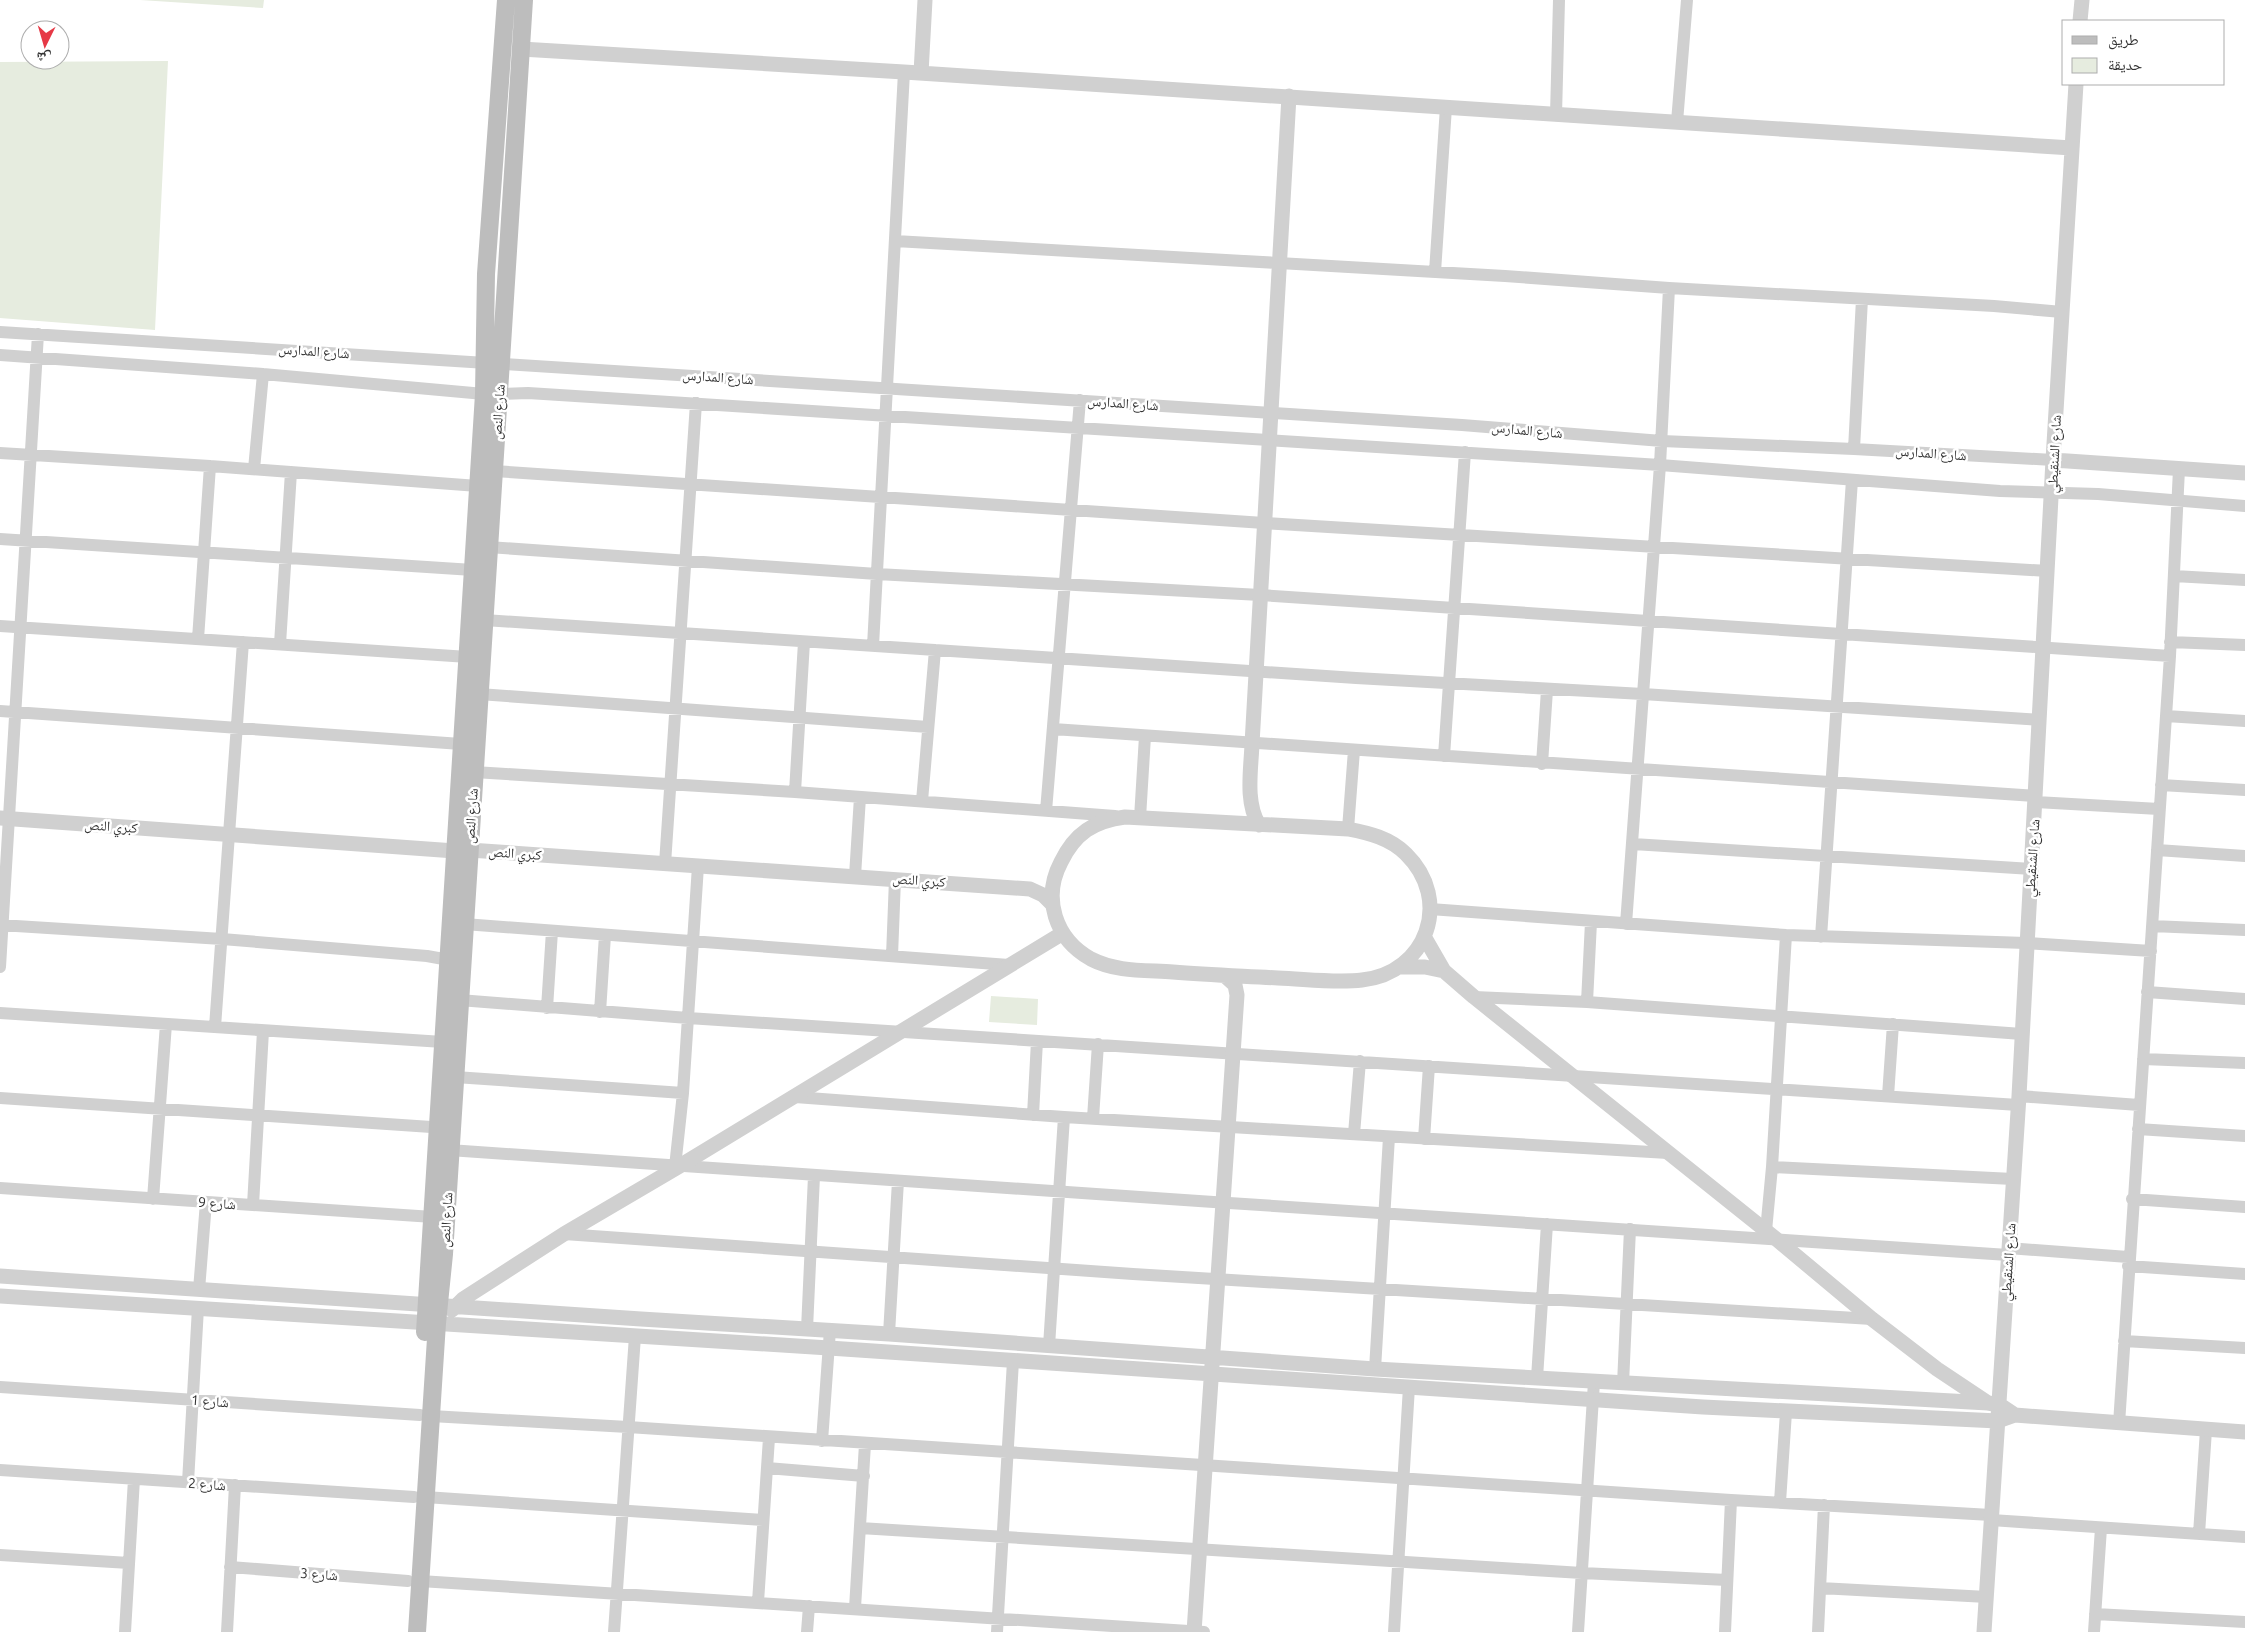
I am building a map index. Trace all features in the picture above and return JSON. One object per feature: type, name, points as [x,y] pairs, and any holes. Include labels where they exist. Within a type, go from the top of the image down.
[{"type":"main road","name":"شارع النص","points":[[493,363],[486,274],[506,0]]},
{"type":"main road","name":"شارع النص","points":[[405,1632],[414,1581],[425,1416],[438,1314],[449,1150],[445,1128],[443,1042],[448,960],[474,772],[494,471],[493,363],[524,0]]},
{"type":"main road","name":"شارع النص","points":[[438,1314],[433,1218],[445,1128],[455,1077],[464,924],[461,744],[478,486],[492,394]]},
{"type":"main road","name":"شارع النص","points":[[414,1581],[417,1632]]},
{"type":"street","points":[[921,73],[925,0]]},
{"type":"street","points":[[1556,115],[1560,0]]},
{"type":"street","points":[[1678,122],[1687,0]]},
{"type":"street","points":[[2080,20],[2082,0]]},
{"type":"street","points":[[520,49],[1289,96],[1446,108],[2072,148]]},
{"type":"street","points":[[873,646],[904,72]]},
{"type":"street","name":"شارع الشنقيطي","points":[[1984,1632],[1998,1422],[1994,1404],[2008,1252],[2018,1101],[2036,799],[2053,460],[2076,85]]},
{"type":"street","points":[[1259,825],[1254,816],[1250,798],[1255,671],[1289,96]]},
{"type":"street","points":[[1435,272],[1446,108]]},
{"type":"street","points":[[895,241],[1435,272],[2062,312]]},
{"type":"street","points":[[1626,924],[1639,771],[1662,441],[1669,288]]},
{"type":"street","points":[[1854,449],[1862,299]]},
{"type":"street","name":"شارع المدارس","points":[[0,332],[1462,425],[1662,441],[1854,449],[2245,473]]},
{"type":"street","points":[[0,967],[5,818],[17,712],[38,334]]},
{"type":"street","name":"شارع المدارس","points":[[0,356],[263,374],[492,394],[528,393],[885,414],[1078,428],[1660,464],[1852,480],[2052,494],[2098,494],[2245,506]]},
{"type":"street","points":[[254,469],[263,374]]},
{"type":"street","points":[[1046,811],[1080,400]]},
{"type":"street","points":[[665,864],[696,403]]},
{"type":"street","points":[[1444,756],[1456,609],[1465,452]]},
{"type":"street","points":[[0,453],[254,469],[478,486]]},
{"type":"street","points":[[198,639],[210,466]]},
{"type":"street","points":[[2118,1424],[2170,656],[2179,469]]},
{"type":"street","points":[[494,471],[690,486],[2048,572]]},
{"type":"street","points":[[280,644],[291,472]]},
{"type":"street","points":[[1820,937],[1852,480]]},
{"type":"street","points":[[0,539],[473,570]]},
{"type":"street","points":[[488,547],[877,574],[1260,595],[2170,656]]},
{"type":"street","points":[[2174,576],[2245,580]]},
{"type":"street","points":[[484,620],[1450,684],[1643,694],[2040,720]]},
{"type":"street","points":[[0,626],[468,657]]},
{"type":"street","points":[[215,1027],[243,642]]},
{"type":"street","points":[[795,792],[804,642]]},
{"type":"street","points":[[2170,642],[2245,645]]},
{"type":"street","points":[[922,801],[935,650]]},
{"type":"street","points":[[1542,764],[1547,690]]},
{"type":"street","points":[[479,694],[928,727]]},
{"type":"street","points":[[0,711],[461,744]]},
{"type":"street","points":[[2166,716],[2245,722]]},
{"type":"street","points":[[1053,730],[1831,783],[2159,809]]},
{"type":"street","points":[[1133,817],[1145,736]]},
{"type":"street","points":[[1348,829],[1354,750]]},
{"type":"street","points":[[474,772],[860,796],[1133,817],[1348,829],[1379,836],[1406,853],[1416,865],[1424,880],[1430,909],[1425,938],[1408,960],[1399,967],[1379,976],[1354,981],[1225,976],[1124,969],[1108,966],[1078,950],[1063,933],[1052,910],[1054,876],[1071,844],[1085,830],[1100,821],[1133,817]]},
{"type":"street","points":[[2161,785],[2245,790]]},
{"type":"street","points":[[855,876],[860,796]]},
{"type":"street","points":[[1235,823],[1250,798]]},
{"type":"street","name":"كبري النص","points":[[5,818],[462,851],[895,878],[1030,889]]},
{"type":"street","points":[[1633,844],[2032,870]]},
{"type":"street","points":[[2157,850],[2245,856]]},
{"type":"street","points":[[677,1167],[698,866]]},
{"type":"street","points":[[1030,889],[1054,876]]},
{"type":"street","points":[[892,956],[895,878]]},
{"type":"street","points":[[1030,889],[1044,895],[1051,903]]},
{"type":"street","points":[[1430,909],[1820,937],[2026,943],[2151,951]]},
{"type":"street","points":[[1587,1002],[1591,922]]},
{"type":"street","points":[[464,924],[1009,965]]},
{"type":"street","points":[[1,925],[222,939],[427,956],[448,960]]},
{"type":"street","points":[[2152,926],[2245,930]]},
{"type":"street","points":[[547,1008],[552,931]]},
{"type":"street","points":[[438,1314],[564,1234],[795,1097],[1063,933]]},
{"type":"street","points":[[600,1012],[605,935]]},
{"type":"street","points":[[1770,1235],[1772,1167],[1786,935]]},
{"type":"street","points":[[1425,938],[1444,971],[1474,997],[1872,1319],[1937,1369],[1994,1404],[2015,1415],[2245,1432]]},
{"type":"street","points":[[1399,967],[1425,967],[1444,971]]},
{"type":"street","points":[[1194,1632],[1237,995],[1235,985],[1225,976]]},
{"type":"street","points":[[1236,1006],[1257,977]]},
{"type":"street","points":[[2147,992],[2245,998]]},
{"type":"street","points":[[1474,997],[1587,1002],[2022,1034]]},
{"type":"street","points":[[459,1000],[688,1018],[1888,1096],[2139,1105]]},
{"type":"street","points":[[0,1013],[443,1042]]},
{"type":"street","points":[[153,1198],[166,1024]]},
{"type":"street","points":[[1888,1096],[1892,1024]]},
{"type":"street","points":[[253,1205],[263,1031]]},
{"type":"street","points":[[1033,1115],[1037,1041]]},
{"type":"street","points":[[1092,1118],[1098,1044]]},
{"type":"street","points":[[2143,1058],[2245,1063]]},
{"type":"street","points":[[1354,1134],[1360,1061]]},
{"type":"street","points":[[1424,1139],[1429,1066]]},
{"type":"street","points":[[455,1077],[683,1093]]},
{"type":"street","points":[[795,1097],[1064,1117],[1668,1153]]},
{"type":"street","points":[[0,1098],[445,1128]]},
{"type":"street","points":[[1049,1346],[1064,1117]]},
{"type":"street","points":[[2138,1129],[2245,1136]]},
{"type":"street","points":[[1375,1369],[1389,1137]]},
{"type":"street","points":[[449,1150],[677,1167],[1547,1224],[1770,1235],[2008,1252],[2245,1274]]},
{"type":"street","points":[[1772,1167],[2013,1179]]},
{"type":"street","points":[[807,1329],[814,1176]]},
{"type":"street","points":[[889,1334],[898,1181]]},
{"type":"street","name":"شارع 9","points":[[0,1188],[433,1218]]},
{"type":"street","points":[[2132,1199],[2245,1207]]},
{"type":"street","points":[[198,1290],[206,1202]]},
{"type":"street","points":[[1537,1378],[1547,1224]]},
{"type":"street","points":[[1623,1384],[1630,1229]]},
{"type":"street","points":[[564,1234],[894,1258],[1542,1300],[1872,1319]]},
{"type":"street","points":[[0,1276],[198,1290],[635,1336],[1786,1412],[1998,1422],[2015,1415]]},
{"type":"street","points":[[0,1296],[198,1308],[438,1314],[830,1330],[1375,1369],[1994,1404]]},
{"type":"street","points":[[188,1482],[198,1308]]},
{"type":"street","points":[[822,1441],[830,1330]]},
{"type":"street","points":[[614,1632],[635,1336]]},
{"type":"street","points":[[2124,1341],[2245,1348]]},
{"type":"street","points":[[997,1632],[1014,1361]]},
{"type":"street","points":[[1578,1632],[1594,1382]]},
{"type":"street","name":"شارع 1","points":[[0,1387],[425,1416],[628,1427],[769,1438],[1205,1464],[1403,1479],[1780,1502],[2101,1528],[2245,1537]]},
{"type":"street","points":[[1394,1632],[1409,1387]]},
{"type":"street","points":[[1780,1502],[1786,1412]]},
{"type":"street","points":[[2199,1534],[2206,1430]]},
{"type":"street","points":[[758,1602],[769,1438]]},
{"type":"street","points":[[855,1608],[865,1444]]},
{"type":"street","points":[[767,1468],[864,1476]]},
{"type":"street","name":"شارع 2","points":[[0,1470],[763,1520]]},
{"type":"street","points":[[125,1632],[134,1479]]},
{"type":"street","points":[[226,1632],[235,1485]]},
{"type":"street","points":[[1725,1632],[1731,1500]]},
{"type":"street","points":[[1818,1632],[1824,1505]]},
{"type":"street","points":[[860,1528],[1582,1574],[1727,1580]]},
{"type":"street","points":[[2094,1632],[2101,1528]]},
{"type":"street","points":[[0,1554],[129,1563]]},
{"type":"street","name":"شارع 3","points":[[230,1567],[414,1581],[1204,1632]]},
{"type":"street","points":[[1820,1588],[1987,1597]]},
{"type":"street","points":[[807,1632],[809,1606]]},
{"type":"street","points":[[2095,1614],[2245,1622]]},
{"type":"green space","points":[[140,0],[264,0],[263,8]]},
{"type":"green space","points":[[168,61],[155,330],[0,318],[0,62],[20,62],[20,70],[70,70],[70,62]]},
{"type":"green space","points":[[991,996],[1038,999],[1037,1025],[989,1022]]}]
